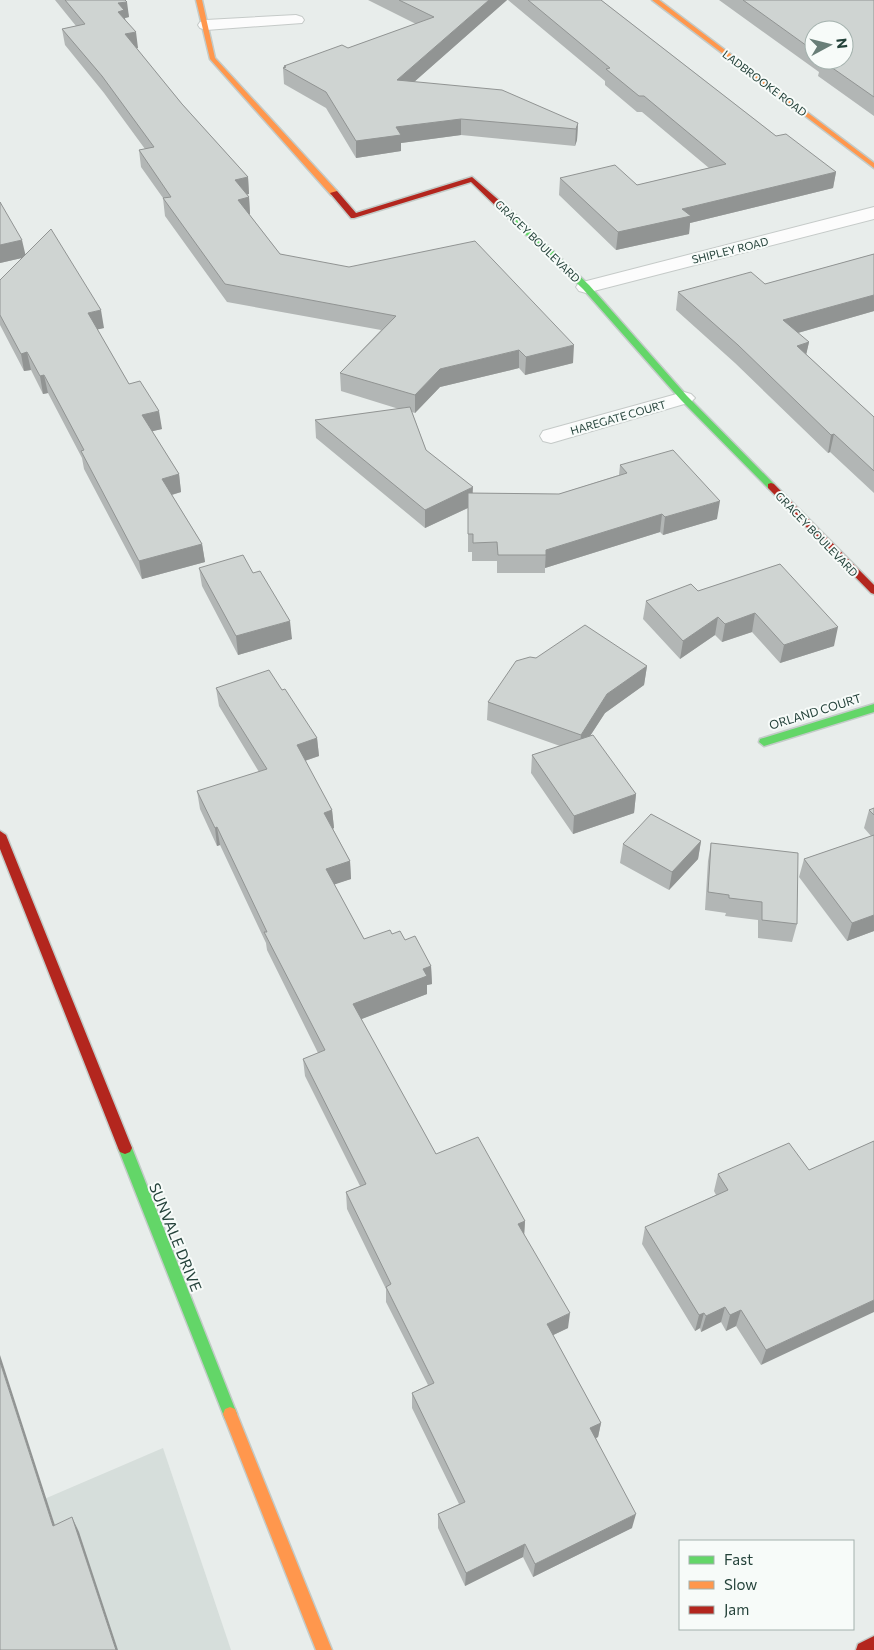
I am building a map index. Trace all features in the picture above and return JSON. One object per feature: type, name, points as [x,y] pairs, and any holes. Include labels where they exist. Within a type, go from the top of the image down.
[{"type":"street","name":"GRACEY BOULEVARD","points":[[199,0],[212,58],[354,216],[472,179],[586,287],[684,398],[874,591]]},
{"type":"street","name":"LADBROOKE ROAD","points":[[656,0],[874,166]]},
{"type":"street","points":[[206,25],[296,20]]},
{"type":"street","name":"SHIPLEY ROAD","points":[[586,287],[874,213]]},
{"type":"street","name":"HAREGATE COURT","points":[[551,436],[684,398]]},
{"type":"street","name":"ORLAND COURT","points":[[764,742],[874,708]]},
{"type":"street","name":"SUNVALE DRIVE","points":[[0,835],[324,1650]]},
{"type":"street","points":[[864,1650],[874,1644]]},
{"type":"shaded area","points":[[163,1448],[231,1650],[0,1650],[0,1518]]},
{"type":"building","points":[[65,0],[125,0],[127,2],[118,3],[124,10],[118,12],[136,32],[125,34],[182,104],[248,177],[235,180],[249,197],[238,200],[280,254],[349,267],[475,241],[574,345],[526,357],[519,350],[440,369],[415,395],[340,373],[396,316],[225,284],[163,198],[171,197],[139,150],[154,147],[102,76],[62,29],[85,24]]},
{"type":"building","points":[[399,0],[489,0],[397,80],[502,90],[578,123],[576,129],[461,119],[396,127],[401,135],[356,141],[326,92],[283,68],[286,67],[284,66],[342,45],[348,48],[434,17]]},
{"type":"building","points":[[528,0],[601,0],[776,136],[786,134],[836,172],[682,209],[691,216],[618,232],[560,178],[615,165],[637,185],[726,164],[644,96],[639,96],[606,69],[610,68]]},
{"type":"building","points":[[743,0],[874,0],[874,97],[835,70],[854,70],[854,20],[804,20],[804,44]]},
{"type":"building","points":[[0,202],[22,240],[0,245]]},
{"type":"building","points":[[51,229],[101,310],[88,313],[129,384],[140,381],[159,411],[142,415],[179,474],[162,479],[202,544],[139,561],[81,451],[84,450],[44,375],[40,376],[27,352],[21,354],[0,315],[0,280]]},
{"type":"building","points":[[874,254],[874,295],[783,320],[809,342],[797,346],[874,417],[874,471],[834,434],[831,435],[738,345],[678,292],[751,272],[765,284]]},
{"type":"building","points":[[410,407],[426,450],[473,487],[425,510],[315,420]]},
{"type":"building","points":[[673,450],[720,501],[665,517],[662,514],[546,550],[546,555],[498,555],[497,542],[473,543],[473,534],[468,534],[468,493],[559,494],[627,473],[620,465]]},
{"type":"building","points":[[243,555],[253,573],[260,571],[290,621],[236,636],[199,568]]},
{"type":"building","points":[[780,564],[838,627],[784,645],[755,613],[725,624],[718,617],[683,641],[646,601],[691,584],[698,591]]},
{"type":"building","points":[[585,625],[647,666],[607,694],[581,735],[488,702],[516,661],[530,657],[536,658]]},
{"type":"building","points":[[269,670],[282,690],[285,689],[317,738],[297,745],[332,810],[324,813],[350,861],[326,869],[364,939],[390,930],[392,934],[400,931],[405,940],[415,936],[431,966],[423,969],[427,976],[353,1004],[436,1154],[478,1137],[525,1221],[518,1224],[570,1313],[547,1324],[601,1423],[590,1428],[636,1514],[535,1564],[525,1544],[466,1573],[438,1514],[465,1502],[412,1393],[434,1383],[386,1287],[391,1284],[346,1192],[366,1184],[303,1059],[325,1050],[264,932],[267,932],[217,827],[215,828],[197,791],[267,769],[216,688]]},
{"type":"building","points":[[593,735],[636,794],[574,816],[532,755]]},
{"type":"building","points":[[874,808],[874,815],[869,810]]},
{"type":"building","points":[[651,814],[701,841],[672,872],[623,844]]},
{"type":"building","points":[[874,835],[874,915],[852,923],[804,859]]},
{"type":"building","points":[[711,843],[798,853],[797,924],[762,920],[762,902],[729,898],[729,895],[708,892]]},
{"type":"building","points":[[874,1141],[874,1300],[766,1350],[741,1310],[730,1315],[725,1307],[706,1316],[704,1313],[699,1315],[645,1227],[728,1190],[718,1174],[789,1143],[809,1170]]},
{"type":"building","points":[[0,1362],[53,1526],[72,1517],[116,1650],[0,1650]]},
{"type":"traffic: fast","points":[[506,211],[586,287],[684,398],[771,486]]},
{"type":"traffic: fast","points":[[764,742],[874,708]]},
{"type":"traffic: fast","points":[[125,1148],[230,1414]]},
{"type":"traffic: slow","points":[[199,0],[212,58],[334,193]]},
{"type":"traffic: slow","points":[[655,0],[874,166]]},
{"type":"traffic: slow","points":[[230,1414],[324,1650]]},
{"type":"traffic: jam","points":[[334,193],[354,216],[472,179],[506,211]]},
{"type":"traffic: jam","points":[[771,486],[874,591]]},
{"type":"traffic: jam","points":[[0,835],[125,1148]]},
{"type":"traffic: jam","points":[[864,1650],[874,1644]]}]
